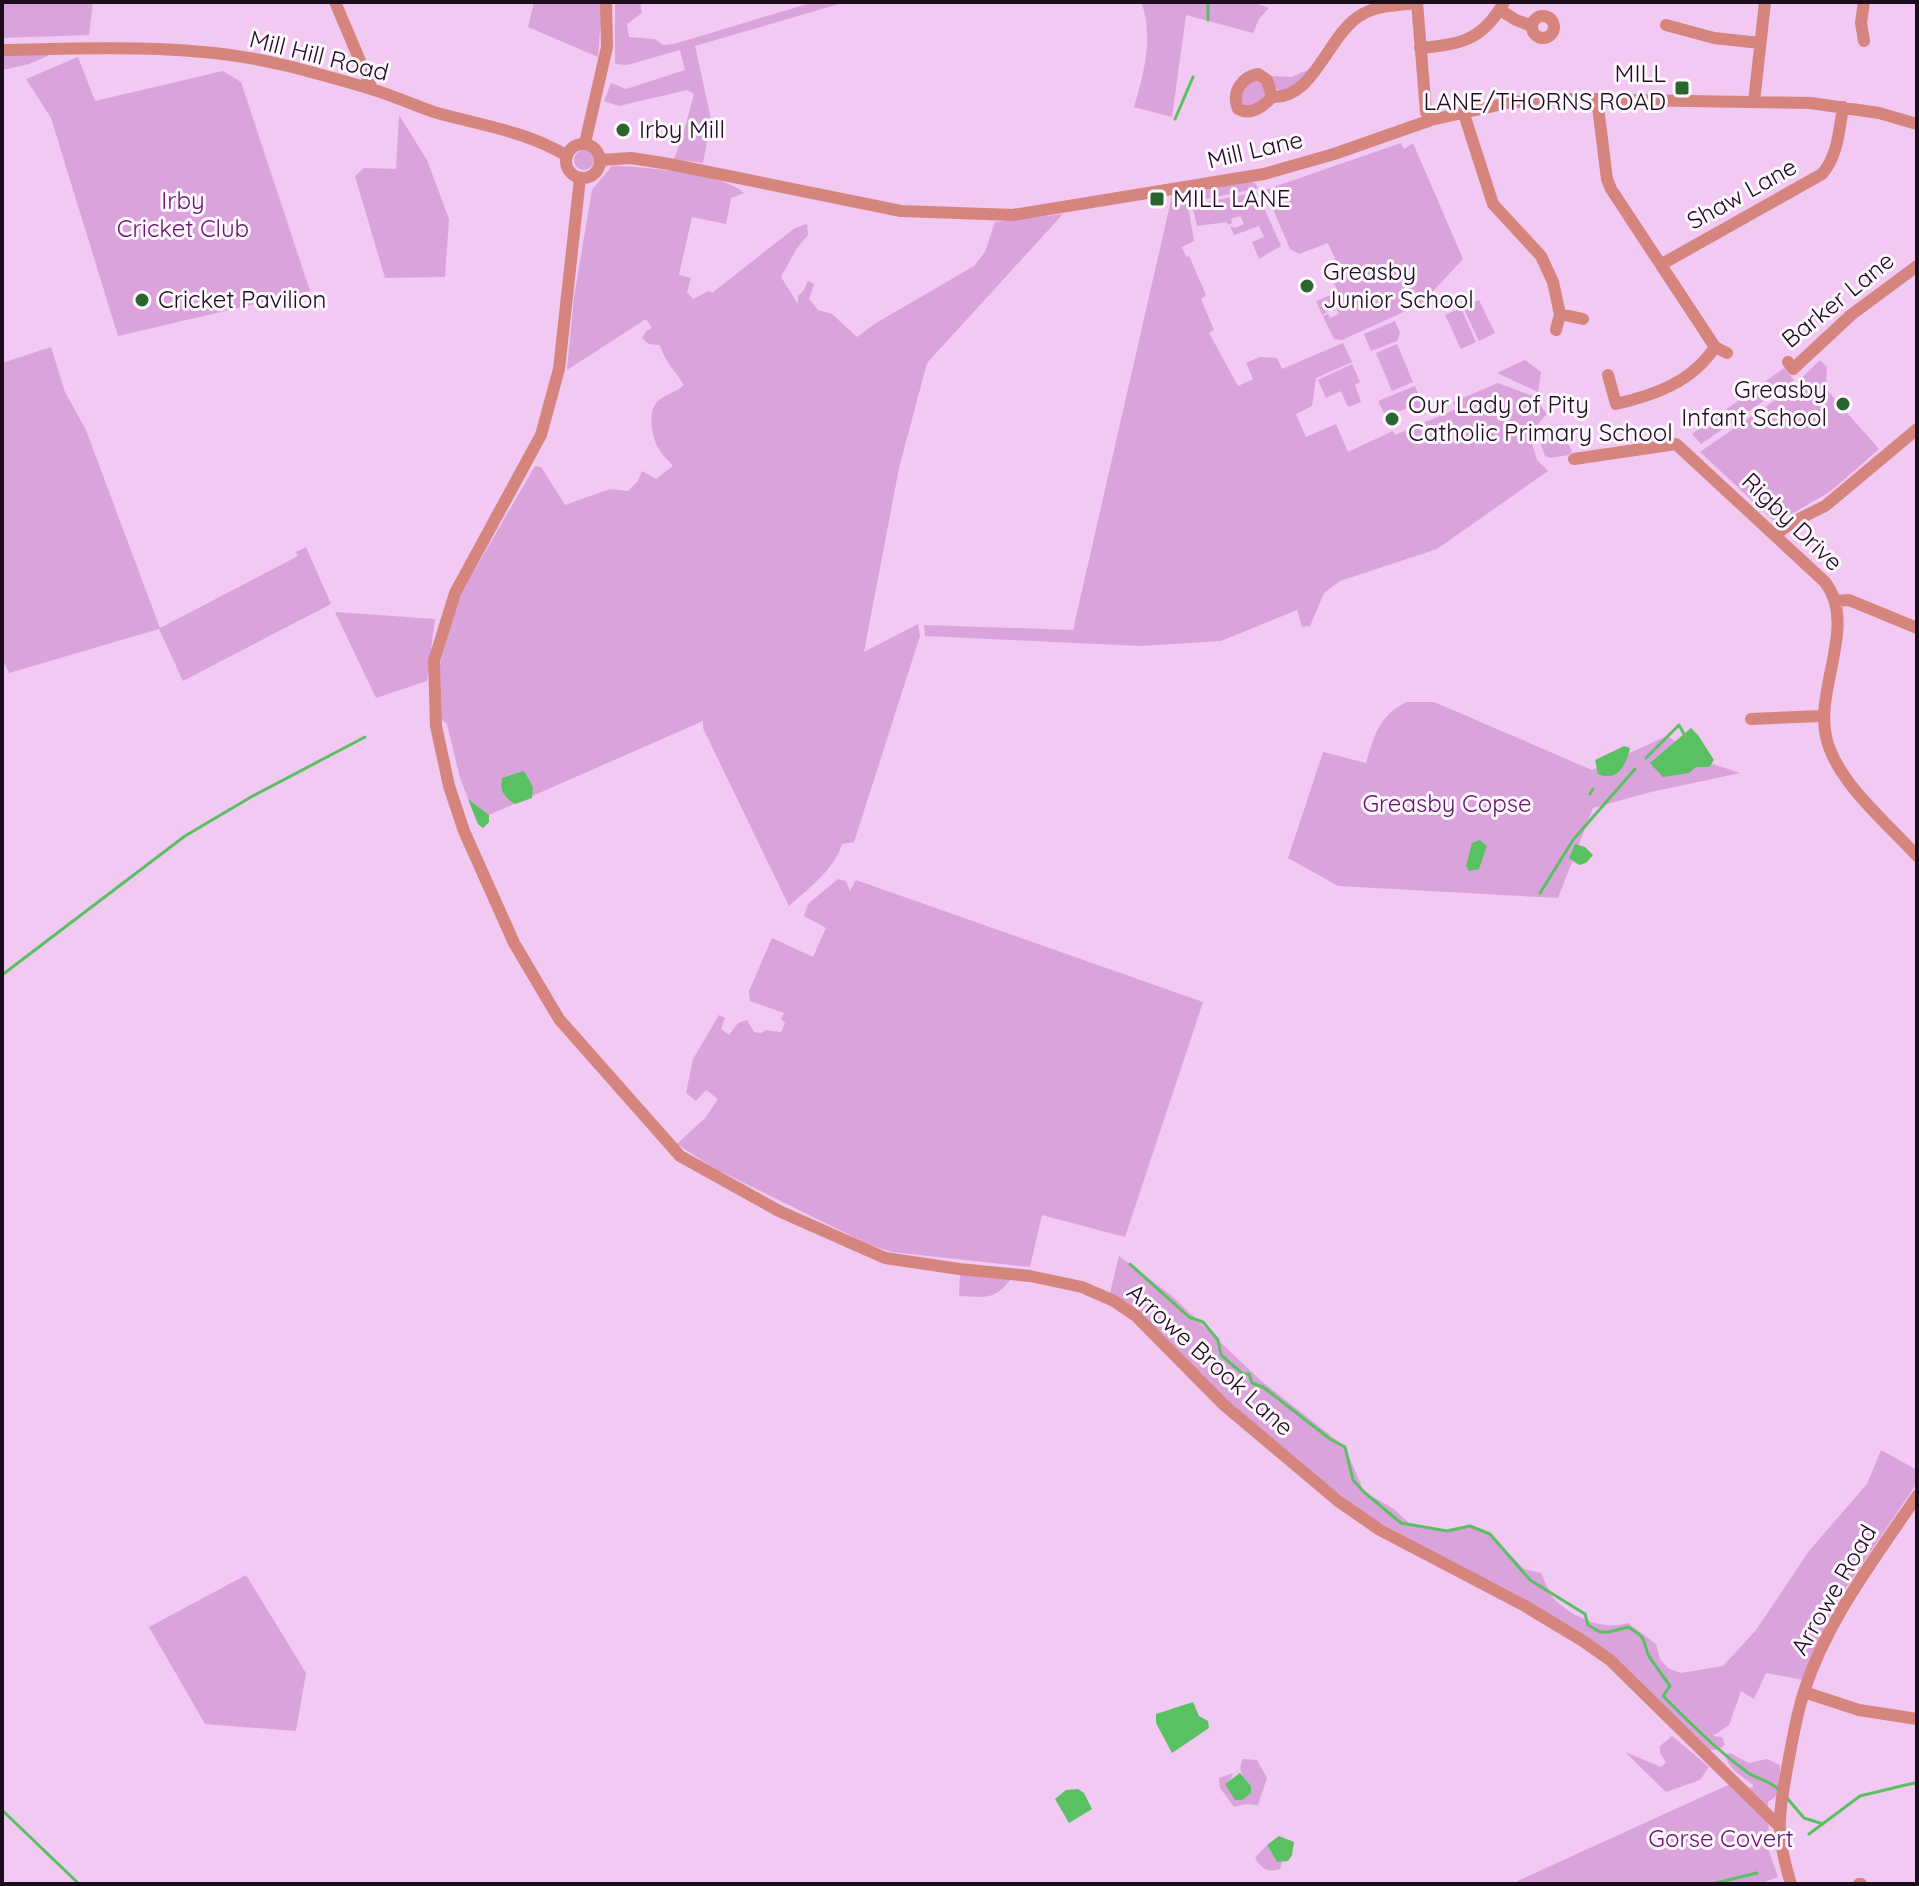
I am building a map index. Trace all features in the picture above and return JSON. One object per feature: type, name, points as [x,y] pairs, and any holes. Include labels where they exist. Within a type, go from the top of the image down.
[{"type":"street","points":[[335,2],[372,89]]},
{"type":"street","points":[[585,143],[607,47],[606,2]]},
{"type":"street","points":[[1754,102],[1765,2]]},
{"type":"street","points":[[1864,2],[1861,23],[1864,41]]},
{"type":"street","points":[[1272,97],[1287,95],[1305,85],[1339,34],[1360,15],[1381,7],[1417,3],[1426,112],[1431,120]]},
{"type":"street","points":[[1420,48],[1462,44],[1489,24],[1502,6],[1516,20],[1532,26]]},
{"type":"street","points":[[1666,25],[1714,38],[1760,43]]},
{"type":"street","name":"Mill Hill Road","points":[[2,50],[149,49],[229,56],[288,66],[519,134],[550,145],[567,156]]},
{"type":"street","points":[[1597,99],[1607,179],[1721,350],[1692,373],[1651,396],[1616,404],[1608,375]]},
{"type":"street","name":"Mill Lane","points":[[601,160],[631,158],[669,164],[901,211],[1013,215],[1264,174],[1334,154],[1431,120],[1512,102],[1597,99],[1811,103],[1879,113],[1917,124]]},
{"type":"street","name":"Shaw Lane","points":[[1662,264],[1822,174],[1830,165],[1836,146],[1843,107]]},
{"type":"street","points":[[1463,111],[1493,204],[1541,256],[1553,282],[1560,314],[1556,330]]},
{"type":"street","points":[[585,143],[596,149],[601,160],[595,174],[580,178],[570,172],[567,156],[572,148],[585,143]]},
{"type":"street","name":"Arrowe Brook Lane","points":[[580,178],[559,369],[541,435],[455,593],[434,661],[436,726],[449,786],[464,831],[514,943],[559,1019],[680,1156],[779,1211],[885,1258],[1056,1281],[1082,1287],[1124,1307],[1224,1405],[1338,1501],[1380,1530],[1525,1606],[1610,1660],[1778,1825]]},
{"type":"street","name":"Barker Lane","points":[[1788,362],[1793,369],[1851,315],[1917,266]]},
{"type":"street","points":[[1560,314],[1583,319]]},
{"type":"street","points":[[1775,535],[1825,506],[1917,429]]},
{"type":"street","name":"Rigby Drive","points":[[1574,459],[1676,444],[1825,582],[1836,601],[1838,624],[1822,716],[1828,746],[1849,782],[1917,856]]},
{"type":"street","points":[[1836,601],[1849,600],[1917,628]]},
{"type":"street","points":[[1751,719],[1822,716]]},
{"type":"street","name":"Arrowe Road","points":[[1791,1884],[1781,1851],[1778,1825],[1780,1800],[1804,1692],[1830,1632],[1861,1577],[1917,1496]]},
{"type":"street","points":[[1804,1692],[1859,1710],[1915,1717]]},
{"type":"green space","points":[[2,2],[93,2],[89,35],[2,38]]},
{"type":"green space","points":[[534,2],[602,2],[598,57],[528,27]]},
{"type":"green space","points":[[615,2],[640,2],[642,13],[627,24],[629,37],[655,39],[663,45],[814,2],[846,2],[695,46],[711,119],[703,163],[674,159],[694,94],[687,90],[619,106],[604,101],[611,83],[626,89],[685,70],[680,50],[627,65],[615,64]]},
{"type":"green space","points":[[1141,2],[1252,2],[1269,8],[1259,19],[1253,33],[1186,15],[1172,117],[1134,107],[1147,41]]},
{"type":"green space","points":[[47,53],[48,56],[29,64],[2,70],[2,54]]},
{"type":"green space","name":"Irby Cricket Club","points":[[78,57],[95,101],[223,71],[241,82],[310,291],[118,336],[51,118],[26,79]]},
{"type":"green space","points":[[1310,69],[1299,83],[1282,92],[1274,87],[1268,76],[1291,77]]},
{"type":"green space","points":[[1252,78],[1264,81],[1268,95],[1250,108],[1241,104],[1243,88]]},
{"type":"green space","points":[[399,115],[427,160],[449,219],[445,277],[385,278],[355,176],[364,168],[396,169]]},
{"type":"green space","points":[[1401,143],[1404,149],[1413,143],[1463,259],[1421,304],[1342,340],[1334,339],[1323,316],[1328,314],[1330,318],[1339,314],[1335,305],[1325,309],[1327,312],[1322,315],[1316,301],[1338,292],[1329,272],[1339,267],[1328,243],[1299,254],[1290,249],[1265,190]]},
{"type":"green space","points":[[584,150],[591,153],[594,160],[591,167],[584,170],[577,167],[574,160],[577,153]]},
{"type":"green space","points":[[612,166],[701,176],[734,186],[744,193],[731,198],[726,224],[692,217],[679,275],[691,278],[687,292],[693,299],[709,291],[712,293],[795,228],[807,224],[808,235],[781,277],[798,304],[798,296],[808,281],[814,284],[809,299],[818,310],[832,314],[857,337],[974,266],[985,252],[995,222],[1063,214],[927,363],[899,468],[864,652],[918,624],[920,636],[854,842],[842,844],[827,870],[789,906],[703,728],[703,721],[489,815],[489,822],[483,828],[478,824],[460,778],[447,724],[441,719],[440,664],[459,597],[535,466],[541,467],[565,505],[610,489],[628,491],[638,481],[642,471],[656,479],[673,466],[661,453],[655,440],[652,413],[660,399],[684,385],[660,345],[649,344],[642,338],[652,328],[646,319],[567,370],[574,297],[592,190]]},
{"type":"green space","points":[[1250,182],[1258,188],[1192,202],[1190,193]]},
{"type":"green space","points":[[1257,192],[1281,246],[1259,259],[1252,242],[1264,237],[1259,226],[1234,235],[1230,226],[1235,228],[1244,224],[1240,216],[1231,219],[1232,223],[1228,225],[1227,222],[1197,226],[1192,205]]},
{"type":"green space","points":[[1186,194],[1194,241],[1182,247],[1206,295],[1201,299],[1214,330],[1209,333],[1238,386],[1253,379],[1246,363],[1260,357],[1277,358],[1282,369],[1343,343],[1352,362],[1316,378],[1312,406],[1296,414],[1306,437],[1336,424],[1348,452],[1393,431],[1395,435],[1456,409],[1453,402],[1498,383],[1533,396],[1547,414],[1529,434],[1537,460],[1548,471],[1437,549],[1340,581],[1324,593],[1310,626],[1302,627],[1297,610],[1221,641],[1142,646],[925,636],[924,625],[1073,630],[1172,196]]},
{"type":"green space","points":[[1479,300],[1495,333],[1479,341],[1463,307]]},
{"type":"green space","points":[[1461,308],[1476,342],[1461,349],[1445,315]]},
{"type":"green space","points":[[1395,321],[1400,333],[1397,341],[1371,351],[1364,334]]},
{"type":"green space","points":[[1397,344],[1413,382],[1392,391],[1376,353]]},
{"type":"green space","points":[[51,347],[65,392],[86,430],[160,628],[298,556],[296,552],[306,547],[331,604],[183,681],[159,629],[9,673],[2,658],[2,363]]},
{"type":"green space","points":[[1525,360],[1541,372],[1538,392],[1497,373]]},
{"type":"green space","points":[[1820,360],[1827,367],[1826,389],[1879,449],[1831,491],[1778,522],[1700,452],[1787,392]]},
{"type":"green space","points":[[1352,364],[1360,382],[1355,385],[1361,402],[1348,407],[1341,391],[1326,398],[1318,380]]},
{"type":"green space","points":[[1784,368],[1794,380],[1701,444],[1692,434]]},
{"type":"green space","points":[[1415,386],[1424,408],[1417,411],[1407,408],[1386,417],[1378,401]]},
{"type":"green space","points":[[1546,433],[1555,434],[1565,441],[1572,451],[1569,455],[1545,456],[1541,445]]},
{"type":"green space","points":[[335,612],[435,619],[427,681],[376,698]]},
{"type":"green space","name":"Greasby Copse","points":[[1407,702],[1434,702],[1592,770],[1667,736],[1710,763],[1740,773],[1593,808],[1558,898],[1338,886],[1288,858],[1323,752],[1366,763],[1384,719]]},
{"type":"green space","points":[[838,879],[846,881],[850,891],[856,880],[1203,1002],[1125,1237],[1042,1215],[1030,1267],[892,1252],[870,1245],[714,1168],[677,1144],[706,1117],[718,1099],[706,1090],[696,1101],[686,1093],[693,1059],[719,1015],[725,1018],[721,1029],[729,1035],[738,1023],[747,1020],[754,1032],[781,1032],[785,1023],[781,1019],[784,1013],[750,1001],[749,991],[772,938],[813,957],[826,928],[804,916],[808,904]]},
{"type":"green space","points":[[1119,1256],[1172,1296],[1259,1379],[1345,1447],[1364,1492],[1394,1509],[1409,1523],[1447,1531],[1470,1526],[1490,1534],[1524,1569],[1541,1573],[1551,1595],[1564,1607],[1581,1618],[1600,1624],[1628,1623],[1656,1644],[1660,1659],[1668,1668],[1681,1673],[1723,1666],[1756,1630],[1809,1551],[1867,1484],[1881,1450],[1917,1470],[1917,1483],[1833,1607],[1804,1680],[1766,1673],[1754,1699],[1741,1691],[1729,1725],[1713,1736],[1722,1737],[1725,1745],[1718,1750],[1710,1750],[1612,1654],[1582,1634],[1380,1523],[1292,1457],[1209,1384],[1138,1312],[1110,1293]]},
{"type":"green space","points":[[960,1274],[1011,1279],[994,1294],[959,1296]]},
{"type":"green space","points":[[246,1575],[306,1673],[296,1731],[205,1724],[149,1627]]},
{"type":"green space","points":[[1672,1736],[1709,1767],[1700,1780],[1666,1792],[1625,1752],[1661,1767],[1666,1762],[1660,1753],[1660,1746]]},
{"type":"green space","name":"Gorse Covert","points":[[1730,1753],[1749,1763],[1767,1759],[1780,1765],[1779,1794],[1768,1802],[1769,1851],[1778,1877],[1759,1884],[1511,1884],[1728,1785],[1753,1788],[1730,1765],[1725,1755]]},
{"type":"green space","points":[[1243,1759],[1257,1760],[1267,1778],[1258,1805],[1234,1807],[1220,1788],[1219,1778],[1233,1773],[1225,1784],[1251,1786],[1243,1777]]},
{"type":"green space","points":[[1267,1845],[1277,1862],[1282,1862],[1280,1869],[1265,1869],[1255,1858]]},
{"type":"shaded area","points":[[1691,728],[1714,760],[1709,767],[1696,767],[1689,773],[1663,777],[1650,763]]},
{"type":"shaded area","points":[[1624,746],[1630,748],[1620,770],[1611,776],[1598,774],[1595,760]]},
{"type":"shaded area","points":[[524,771],[533,787],[532,798],[515,804],[504,794],[502,778]]},
{"type":"shaded area","points":[[468,799],[489,815],[489,822],[483,828],[478,824]]},
{"type":"shaded area","points":[[1480,840],[1487,846],[1479,869],[1469,871],[1466,866],[1472,843]]},
{"type":"shaded area","points":[[1575,844],[1585,847],[1593,855],[1586,863],[1579,865],[1569,858]]},
{"type":"shaded area","points":[[1193,1702],[1199,1716],[1208,1721],[1209,1728],[1172,1753],[1156,1723],[1156,1714]]},
{"type":"shaded area","points":[[1240,1773],[1251,1786],[1251,1793],[1242,1800],[1235,1800],[1225,1784]]},
{"type":"shaded area","points":[[1078,1789],[1084,1793],[1092,1809],[1069,1823],[1055,1799],[1066,1790]]},
{"type":"shaded area","points":[[1279,1836],[1294,1842],[1288,1861],[1277,1862],[1267,1845]]},
{"type":"waterway","points":[[1208,2],[1208,20]]},
{"type":"waterway","points":[[1175,119],[1193,77]]},
{"type":"waterway","points":[[1646,758],[1679,725],[1684,734]]},
{"type":"waterway","points":[[2,975],[185,836],[365,737]]},
{"type":"waterway","points":[[1540,893],[1573,840],[1635,769]]},
{"type":"waterway","points":[[1590,794],[1593,789]]},
{"type":"waterway","points":[[1130,1264],[1189,1317],[1203,1322],[1218,1340],[1221,1355],[1243,1374],[1249,1374],[1252,1383],[1263,1387],[1330,1439],[1345,1447],[1353,1480],[1401,1523],[1447,1531],[1470,1526],[1490,1534],[1530,1580],[1585,1614],[1588,1625],[1600,1632],[1628,1627],[1640,1635],[1650,1658],[1670,1686],[1663,1696],[1736,1763],[1779,1790]]},
{"type":"waterway","points":[[1809,1834],[1860,1796],[1914,1783],[1917,1786]]},
{"type":"waterway","points":[[1787,1798],[1804,1818],[1823,1824]]},
{"type":"waterway","points":[[2,1810],[79,1884]]},
{"type":"waterway","points":[[1712,1884],[1757,1873]]},
{"type":"place","name":"MILL LANE/THORNS ROAD","points":[[1682,88]]},
{"type":"place","name":"Irby Mill","points":[[623,130]]},
{"type":"place","name":"MILL LANE","points":[[1157,199]]},
{"type":"place","name":"Greasby Junior School","points":[[1307,286]]},
{"type":"place","name":"Cricket Pavilion","points":[[142,300]]},
{"type":"place","name":"Greasby Infant School","points":[[1843,404]]},
{"type":"place","name":"Our Lady of Pity Catholic Primary School","points":[[1392,419]]}]
